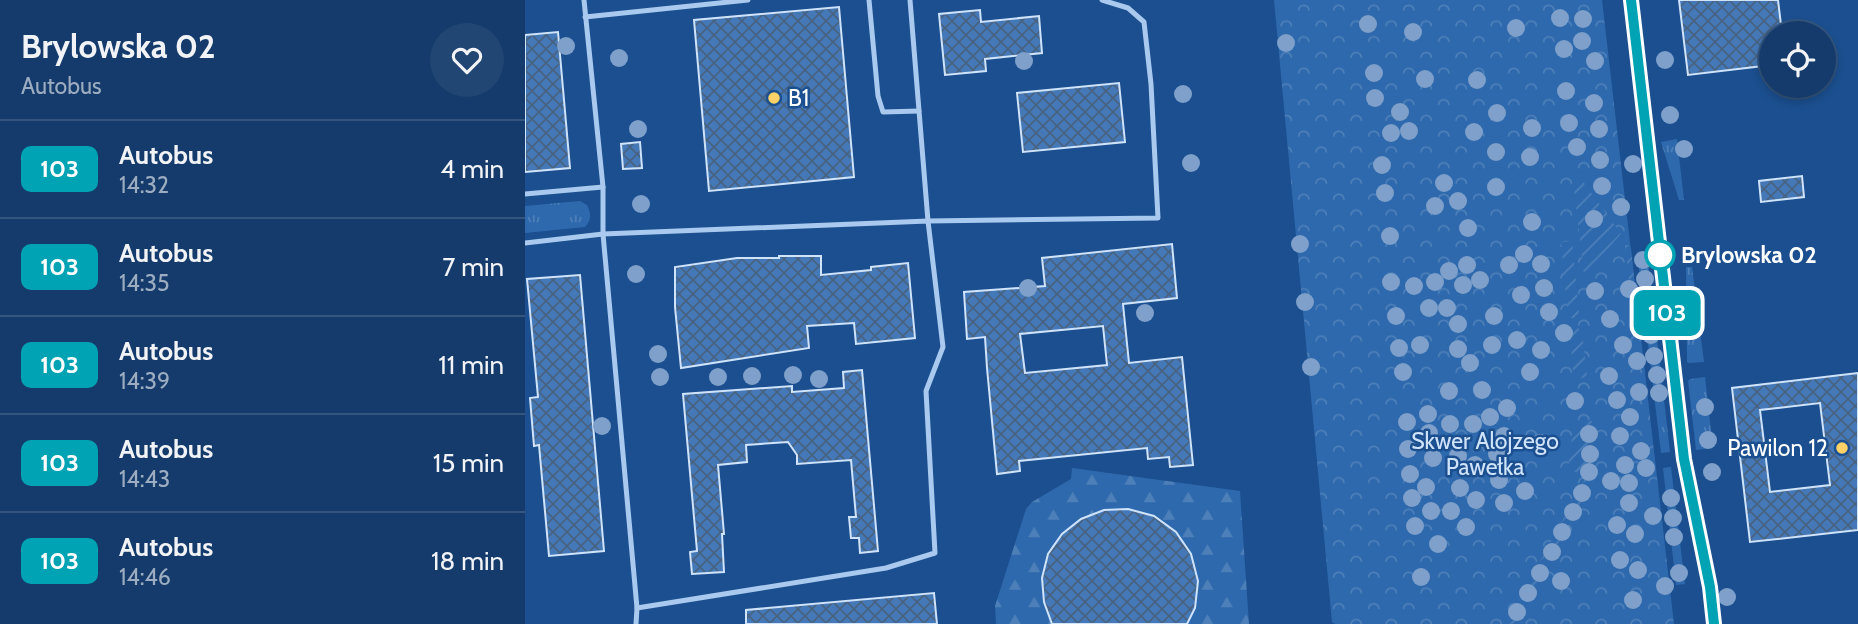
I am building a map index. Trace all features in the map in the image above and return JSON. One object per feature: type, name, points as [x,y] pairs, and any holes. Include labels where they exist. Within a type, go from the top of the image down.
[{"type":"street","points":[[1631,0],[1684,459],[1710,587],[1714,624]]},
{"type":"lane","points":[[584,0],[603,187],[603,234],[637,608],[636,624]]},
{"type":"lane","points":[[585,17],[748,0]]},
{"type":"lane","points":[[869,0],[878,96],[883,112],[919,111]]},
{"type":"lane","points":[[637,608],[886,568],[935,553],[926,391],[943,346],[928,221],[910,0]]},
{"type":"lane","points":[[525,243],[603,234],[928,221],[1158,218],[1151,84],[1144,22],[1128,8],[1102,0]]},
{"type":"lane","points":[[525,194],[603,187]]},
{"type":"green space","name":"Skwer Alojzego Pawełka","points":[[1274,0],[1602,0],[1674,624],[1332,622]]},
{"type":"green space","points":[[1677,139],[1684,200],[1679,200],[1661,142]]},
{"type":"green space","points":[[1576,175],[1621,234],[1584,275],[1573,179]]},
{"type":"green space","points":[[580,201],[587,205],[590,214],[585,227],[525,233],[525,206]]},
{"type":"green space","points":[[1572,241],[1579,314],[1568,318],[1561,242]]},
{"type":"green space","points":[[1625,245],[1631,248],[1639,324],[1634,325]]},
{"type":"green space","points":[[1647,251],[1670,452],[1661,453],[1637,252]]},
{"type":"green space","points":[[1686,267],[1692,267],[1704,362],[1687,362]]},
{"type":"green space","points":[[1575,326],[1582,331],[1587,377],[1574,379],[1569,327]]},
{"type":"green space","points":[[1705,377],[1713,448],[1696,450],[1688,381]]},
{"type":"green space","points":[[1585,421],[1592,421],[1597,473],[1514,624],[1506,624],[1584,481],[1584,476],[1568,469],[1573,429]]},
{"type":"green space","points":[[1671,467],[1685,584],[1676,585],[1663,468]]},
{"type":"green space","points":[[1072,468],[1240,491],[1249,624],[1187,624],[1197,582],[1195,567],[1188,551],[1166,525],[1146,514],[1124,509],[1102,512],[1081,520],[1063,534],[1050,553],[1042,589],[1052,624],[996,624],[995,606],[1026,509],[1032,502],[1071,479]]},
{"type":"building","points":[[1679,0],[1778,0],[1781,21],[1759,21],[1759,66],[1688,75]]},
{"type":"building","name":"B1","points":[[839,7],[854,177],[709,191],[694,20]]},
{"type":"building","points":[[980,10],[981,22],[1039,16],[1042,53],[985,59],[986,71],[945,75],[939,14]]},
{"type":"building","points":[[558,32],[570,168],[525,172],[525,35]]},
{"type":"building","points":[[1119,83],[1125,142],[1023,152],[1017,93]]},
{"type":"building","points":[[640,142],[642,168],[623,169],[621,144]]},
{"type":"building","points":[[1802,176],[1804,197],[1761,202],[1759,181]]},
{"type":"building","points":[[1172,244],[1177,298],[1123,304],[1129,363],[1182,357],[1193,465],[1170,467],[1169,457],[1148,459],[1147,448],[1019,461],[1020,471],[997,474],[985,337],[967,339],[964,292],[1045,286],[1042,258]],"holes":[[[1103,326],[1107,365],[1025,373],[1020,334]]]},
{"type":"building","points":[[821,256],[821,275],[908,263],[915,338],[856,344],[854,323],[807,326],[809,348],[681,368],[675,307],[675,267],[737,258]]},
{"type":"building","points":[[580,275],[604,551],[549,556],[539,445],[534,446],[530,398],[538,397],[527,279]]},
{"type":"building","points":[[862,370],[878,551],[860,553],[859,538],[851,538],[849,517],[856,517],[851,460],[797,464],[797,455],[788,442],[746,445],[747,462],[718,465],[724,534],[724,572],[692,574],[690,552],[697,551],[683,394],[792,386],[792,392],[844,388],[843,372]]},
{"type":"building","name":"Pawilon 12","points":[[1858,373],[1858,530],[1750,542],[1732,388]],"holes":[[[1820,403],[1830,485],[1770,492],[1760,410]]]},
{"type":"building","points":[[1128,509],[1154,516],[1176,532],[1191,554],[1198,581],[1195,608],[1187,624],[1052,624],[1044,602],[1042,578],[1048,554],[1062,534],[1081,519],[1104,510]]},
{"type":"building","points":[[934,593],[937,624],[746,624],[746,610]]},
{"type":"bus line","name":"103","points":[[1631,0],[1684,459],[1710,587],[1714,624]]},
{"type":"place","name":"B1","points":[[774,98]]},
{"type":"place","name":"Brylowska 02","points":[[1660,255]]},
{"type":"place","name":"Pawilon 12","points":[[1842,448]]}]
